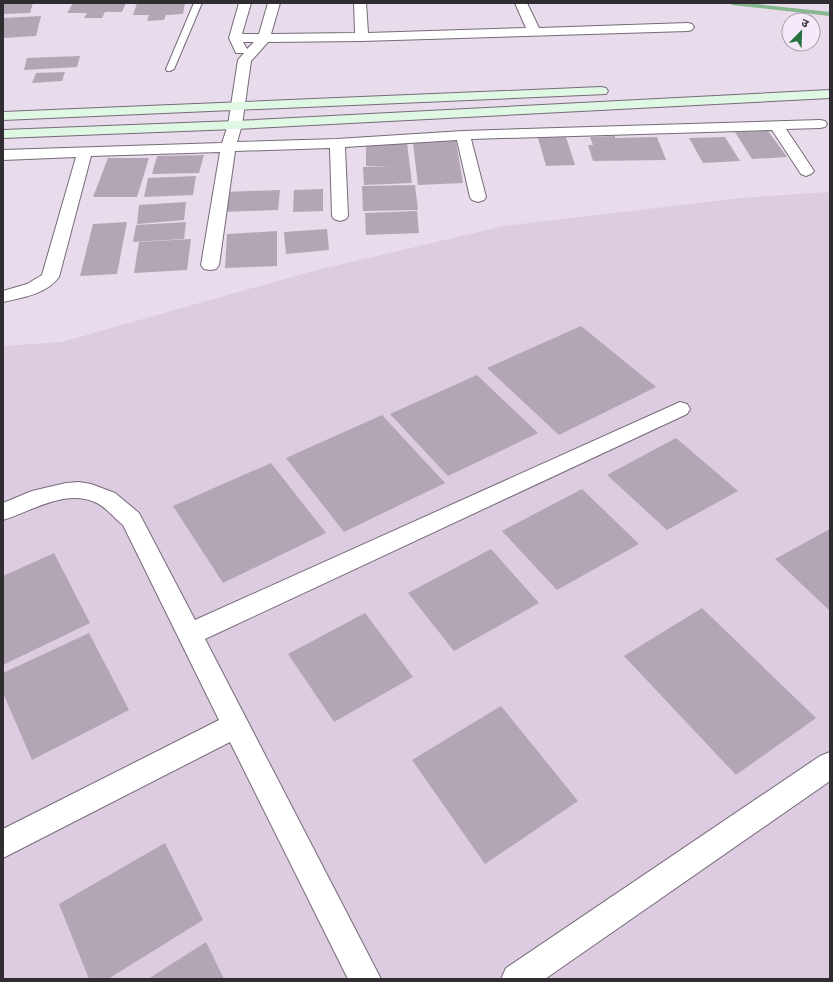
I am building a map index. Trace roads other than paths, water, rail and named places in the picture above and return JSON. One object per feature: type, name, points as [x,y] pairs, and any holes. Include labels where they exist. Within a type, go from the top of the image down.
[{"type":"main road","points":[[3,116],[611,90]]},
{"type":"main road","points":[[3,134],[236,125],[830,94]]},
{"type":"street","points":[[245,60],[235,38],[246,3]]},
{"type":"street","points":[[210,265],[228,146],[236,125],[237,106],[245,60],[264,38],[274,3]]},
{"type":"street","points":[[360,3],[362,37]]},
{"type":"street","points":[[521,3],[534,31]]},
{"type":"street","points":[[235,38],[362,37],[688,27]]},
{"type":"street","points":[[3,155],[337,142],[464,135],[820,124]]},
{"type":"street","points":[[777,126],[806,171]]},
{"type":"street","points":[[464,135],[478,197]]},
{"type":"street","points":[[337,142],[340,216]]},
{"type":"street","points":[[3,296],[31,290],[39,286],[50,277],[85,152]]},
{"type":"street","points":[[190,634],[680,409]]},
{"type":"street","points":[[3,512],[60,491],[86,490],[104,497],[131,519],[365,979]]},
{"type":"street","points":[[3,844],[236,725]]},
{"type":"street","points":[[517,979],[830,765]]},
{"type":"lane","points":[[170,69],[198,3]]},
{"type":"waterway","points":[[732,3],[830,14]]}]
